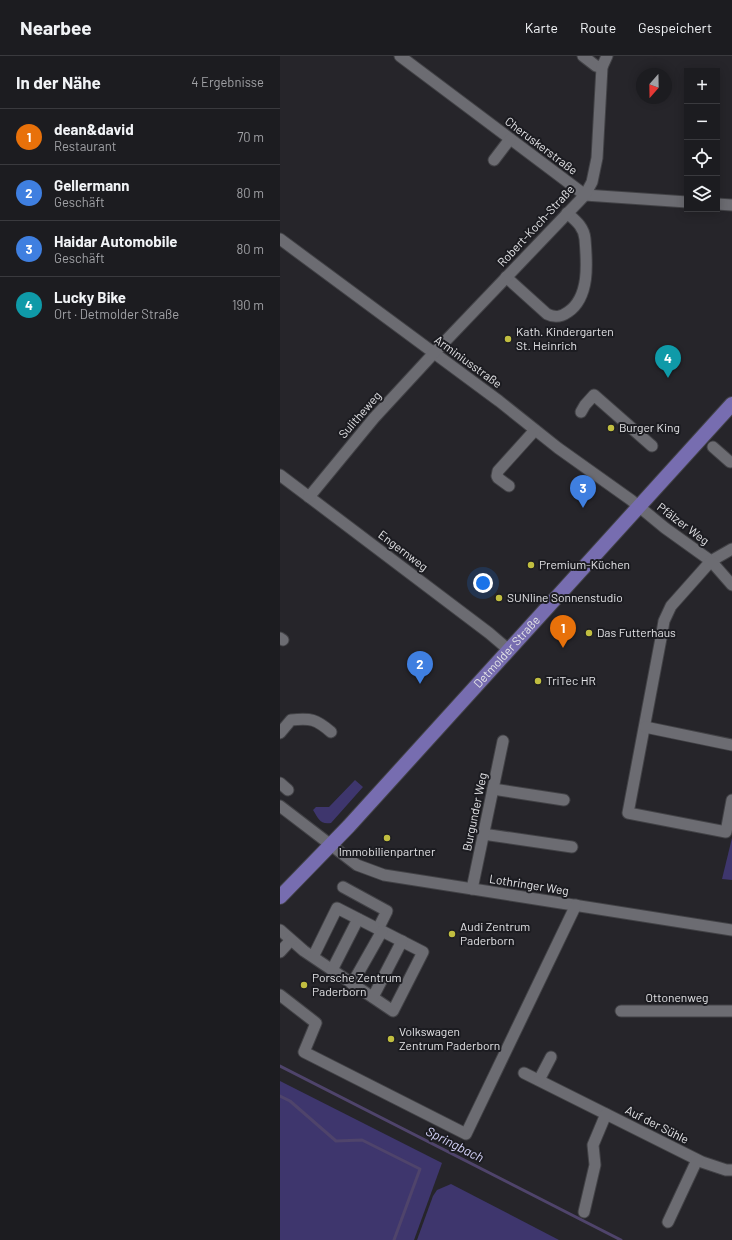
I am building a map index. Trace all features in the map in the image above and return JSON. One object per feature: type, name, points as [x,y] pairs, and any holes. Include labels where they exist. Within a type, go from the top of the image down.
[{"type":"main road","name":"Detmolder Straße","points":[[280,897],[331,845],[732,404]]},
{"type":"street","name":"Cheruskerstraße","points":[[400,56],[585,195]]},
{"type":"street","points":[[583,56],[596,66],[602,67]]},
{"type":"street","name":"Robert-Koch-Straße","points":[[434,353],[585,195],[592,182],[597,158],[602,67],[607,56]]},
{"type":"street","points":[[494,160],[510,139]]},
{"type":"street","points":[[585,195],[684,202]]},
{"type":"street","points":[[720,204],[732,205]]},
{"type":"street","points":[[506,277],[547,314],[552,316],[563,316],[576,305],[580,299],[585,280],[585,234],[580,226],[567,213]]},
{"type":"street","name":"Arminiusstraße","points":[[280,239],[639,507]]},
{"type":"street","name":"Sulitheweg","points":[[309,497],[374,418],[434,353]]},
{"type":"street","points":[[582,412],[585,405],[594,395],[652,446]]},
{"type":"street","points":[[509,486],[498,478],[498,471],[535,430]]},
{"type":"street","points":[[713,447],[730,462]]},
{"type":"street","name":"Engernweg","points":[[280,475],[489,633],[509,650]]},
{"type":"street","name":"Pfälzer Weg","points":[[639,507],[665,528],[711,561],[732,549]]},
{"type":"street","points":[[732,585],[711,561],[670,606],[664,620],[628,813],[729,833],[732,800]]},
{"type":"street","points":[[280,733],[291,720],[306,719],[319,722],[331,732]]},
{"type":"street","points":[[645,727],[732,745]]},
{"type":"street","name":"Burgunder Weg","points":[[472,889],[503,741]]},
{"type":"street","points":[[493,789],[564,800]]},
{"type":"street","name":"Lothringer Weg","points":[[280,806],[357,865],[384,875],[732,930]]},
{"type":"street","points":[[484,834],[572,847]]},
{"type":"street","points":[[342,887],[387,911],[380,930],[352,984]]},
{"type":"street","points":[[280,995],[316,1023],[304,1052],[466,1134],[576,905]]},
{"type":"street","points":[[280,930],[313,957],[393,1011],[424,952],[337,908],[313,957]]},
{"type":"street","points":[[332,970],[358,918]]},
{"type":"street","points":[[280,952],[291,940]]},
{"type":"street","points":[[373,997],[402,941]]},
{"type":"street","name":"Ottonenweg","points":[[621,1011],[732,1011]]},
{"type":"street","points":[[539,1080],[551,1057]]},
{"type":"street","name":"Auf der Sühle","points":[[524,1073],[697,1160],[711,1166],[732,1170]]},
{"type":"street","name":"Auf der Sühle","points":[[584,1212],[595,1164],[593,1145],[606,1114]]},
{"type":"street","name":"Auf der Sühle","points":[[668,1222],[697,1160]]},
{"type":"shaded area","points":[[355,780],[363,787],[331,823],[322,822],[313,810],[316,807],[329,807]]},
{"type":"shaded area","points":[[732,838],[732,880],[722,879]]},
{"type":"shaded area","points":[[280,1081],[442,1163],[414,1240],[280,1240]]},
{"type":"shaded area","points":[[451,1184],[559,1240],[417,1240],[433,1196],[437,1190]]},
{"type":"waterway","name":"Springbach","points":[[280,1066],[621,1240]]},
{"type":"waterway","points":[[280,1096],[290,1101],[336,1141],[362,1140],[420,1169],[394,1240]]},
{"type":"place","name":"Kath. Kindergarten St. Heinrich","points":[[508,339]]},
{"type":"place","name":"Lucky Bike","points":[[668,378]]},
{"type":"place","name":"Burger King","points":[[611,428]]},
{"type":"place","name":"Haidar Automobile","points":[[583,508]]},
{"type":"place","name":"Premium-Küchen","points":[[531,565]]},
{"type":"place","name":"SUNline Sonnenstudio","points":[[499,598]]},
{"type":"place","name":"Das Futterhaus","points":[[589,633]]},
{"type":"place","name":"dean&david","points":[[563,648]]},
{"type":"place","name":"TriTec HR","points":[[538,681]]},
{"type":"place","name":"Gellermann","points":[[420,684]]},
{"type":"place","name":"Immobilienpartner","points":[[387,838]]},
{"type":"place","name":"Audi Zentrum Paderborn","points":[[452,934]]},
{"type":"place","name":"Porsche Zentrum Paderborn","points":[[304,985]]},
{"type":"place","name":"Volkswagen Zentrum Paderborn","points":[[391,1039]]}]
